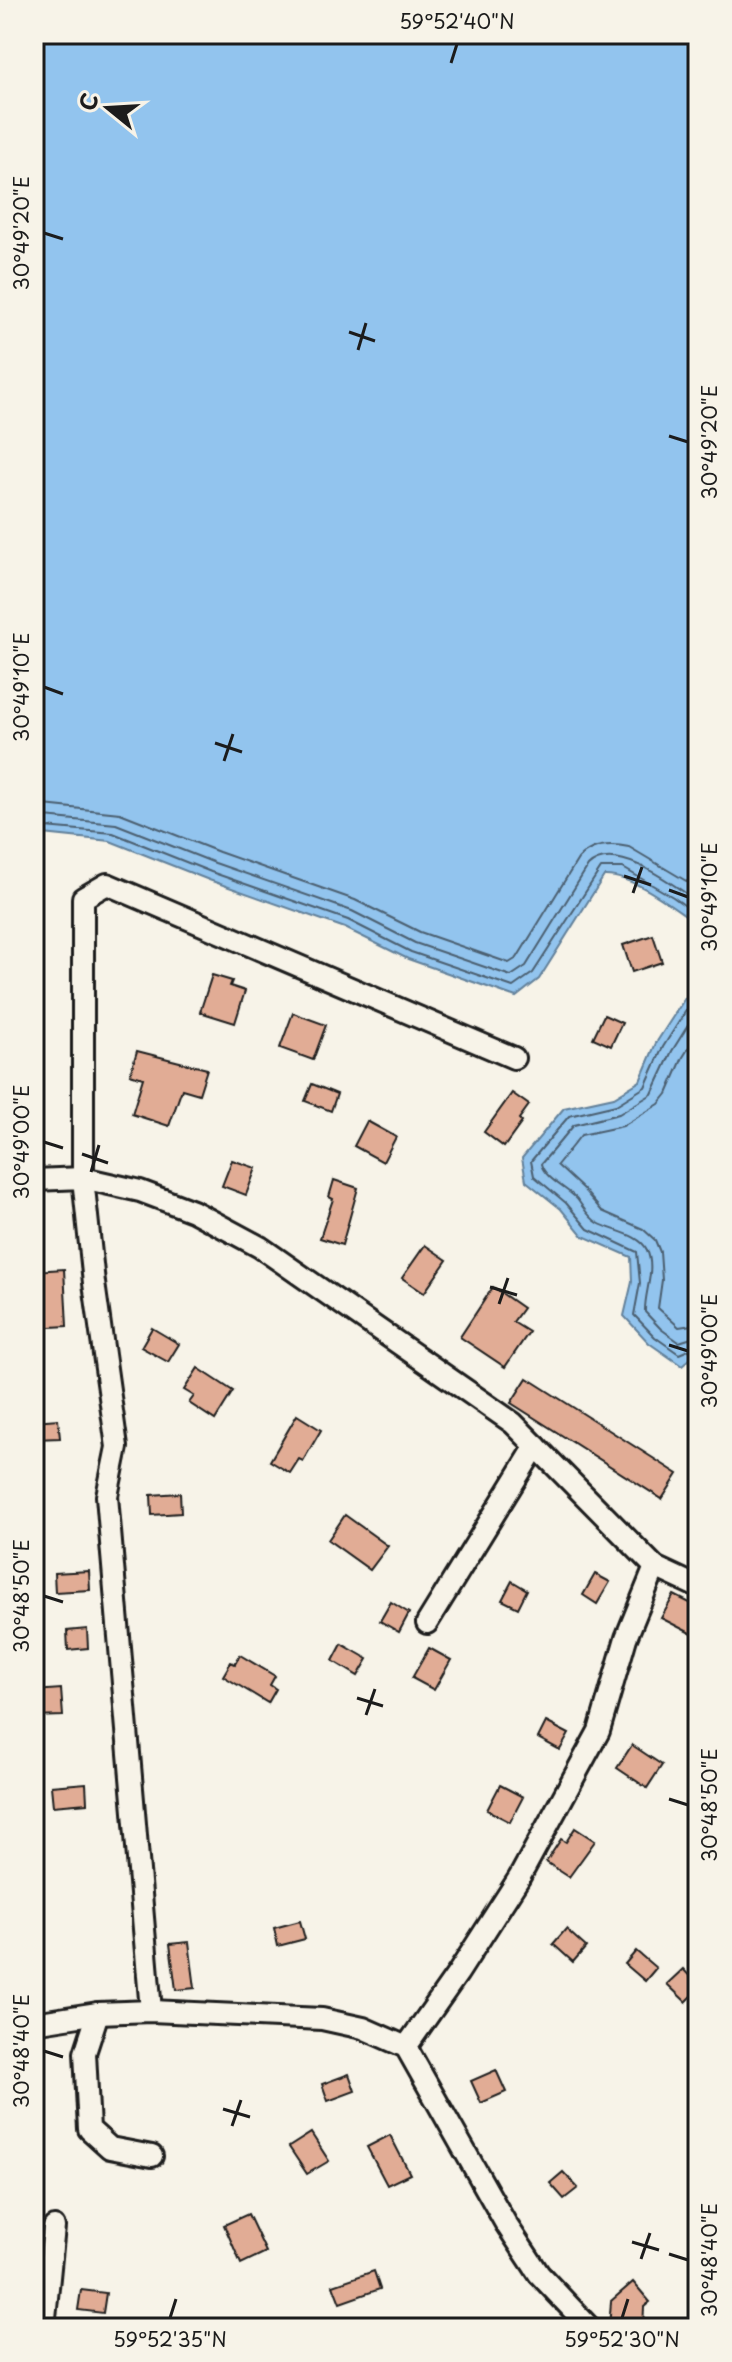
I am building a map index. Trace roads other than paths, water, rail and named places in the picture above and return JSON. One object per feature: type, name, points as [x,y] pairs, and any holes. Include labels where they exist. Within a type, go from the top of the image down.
[{"type":"street","points":[[151,2011],[107,1496],[117,1447],[83,1178],[83,898],[107,884],[514,1058]]},
{"type":"street","points":[[34,1180],[83,1178],[140,1191],[193,1211],[260,1247],[513,1423],[655,1567],[698,1587]]},
{"type":"street","points":[[427,1623],[536,1446]]},
{"type":"street","points":[[406,2047],[519,1878],[599,1731],[626,1638],[655,1567]]},
{"type":"street","points":[[34,2023],[98,2013],[151,2011],[322,2019],[363,2028],[406,2047],[506,2224],[539,2274],[590,2328]]},
{"type":"street","points":[[98,2013],[85,2053],[89,2129],[110,2148],[152,2156]]},
{"type":"street","points":[[44,2328],[54,2227]]},
{"type":"water","points":[[34,34],[698,34],[698,924],[640,886],[604,876],[539,979],[516,997],[408,959],[345,928],[110,841],[34,833]]},
{"type":"water","points":[[693,996],[698,1007],[698,1352],[682,1366],[649,1343],[624,1316],[632,1282],[631,1257],[583,1236],[561,1209],[526,1181],[522,1158],[564,1108],[614,1097],[640,1081],[656,1043],[685,998]]}]
